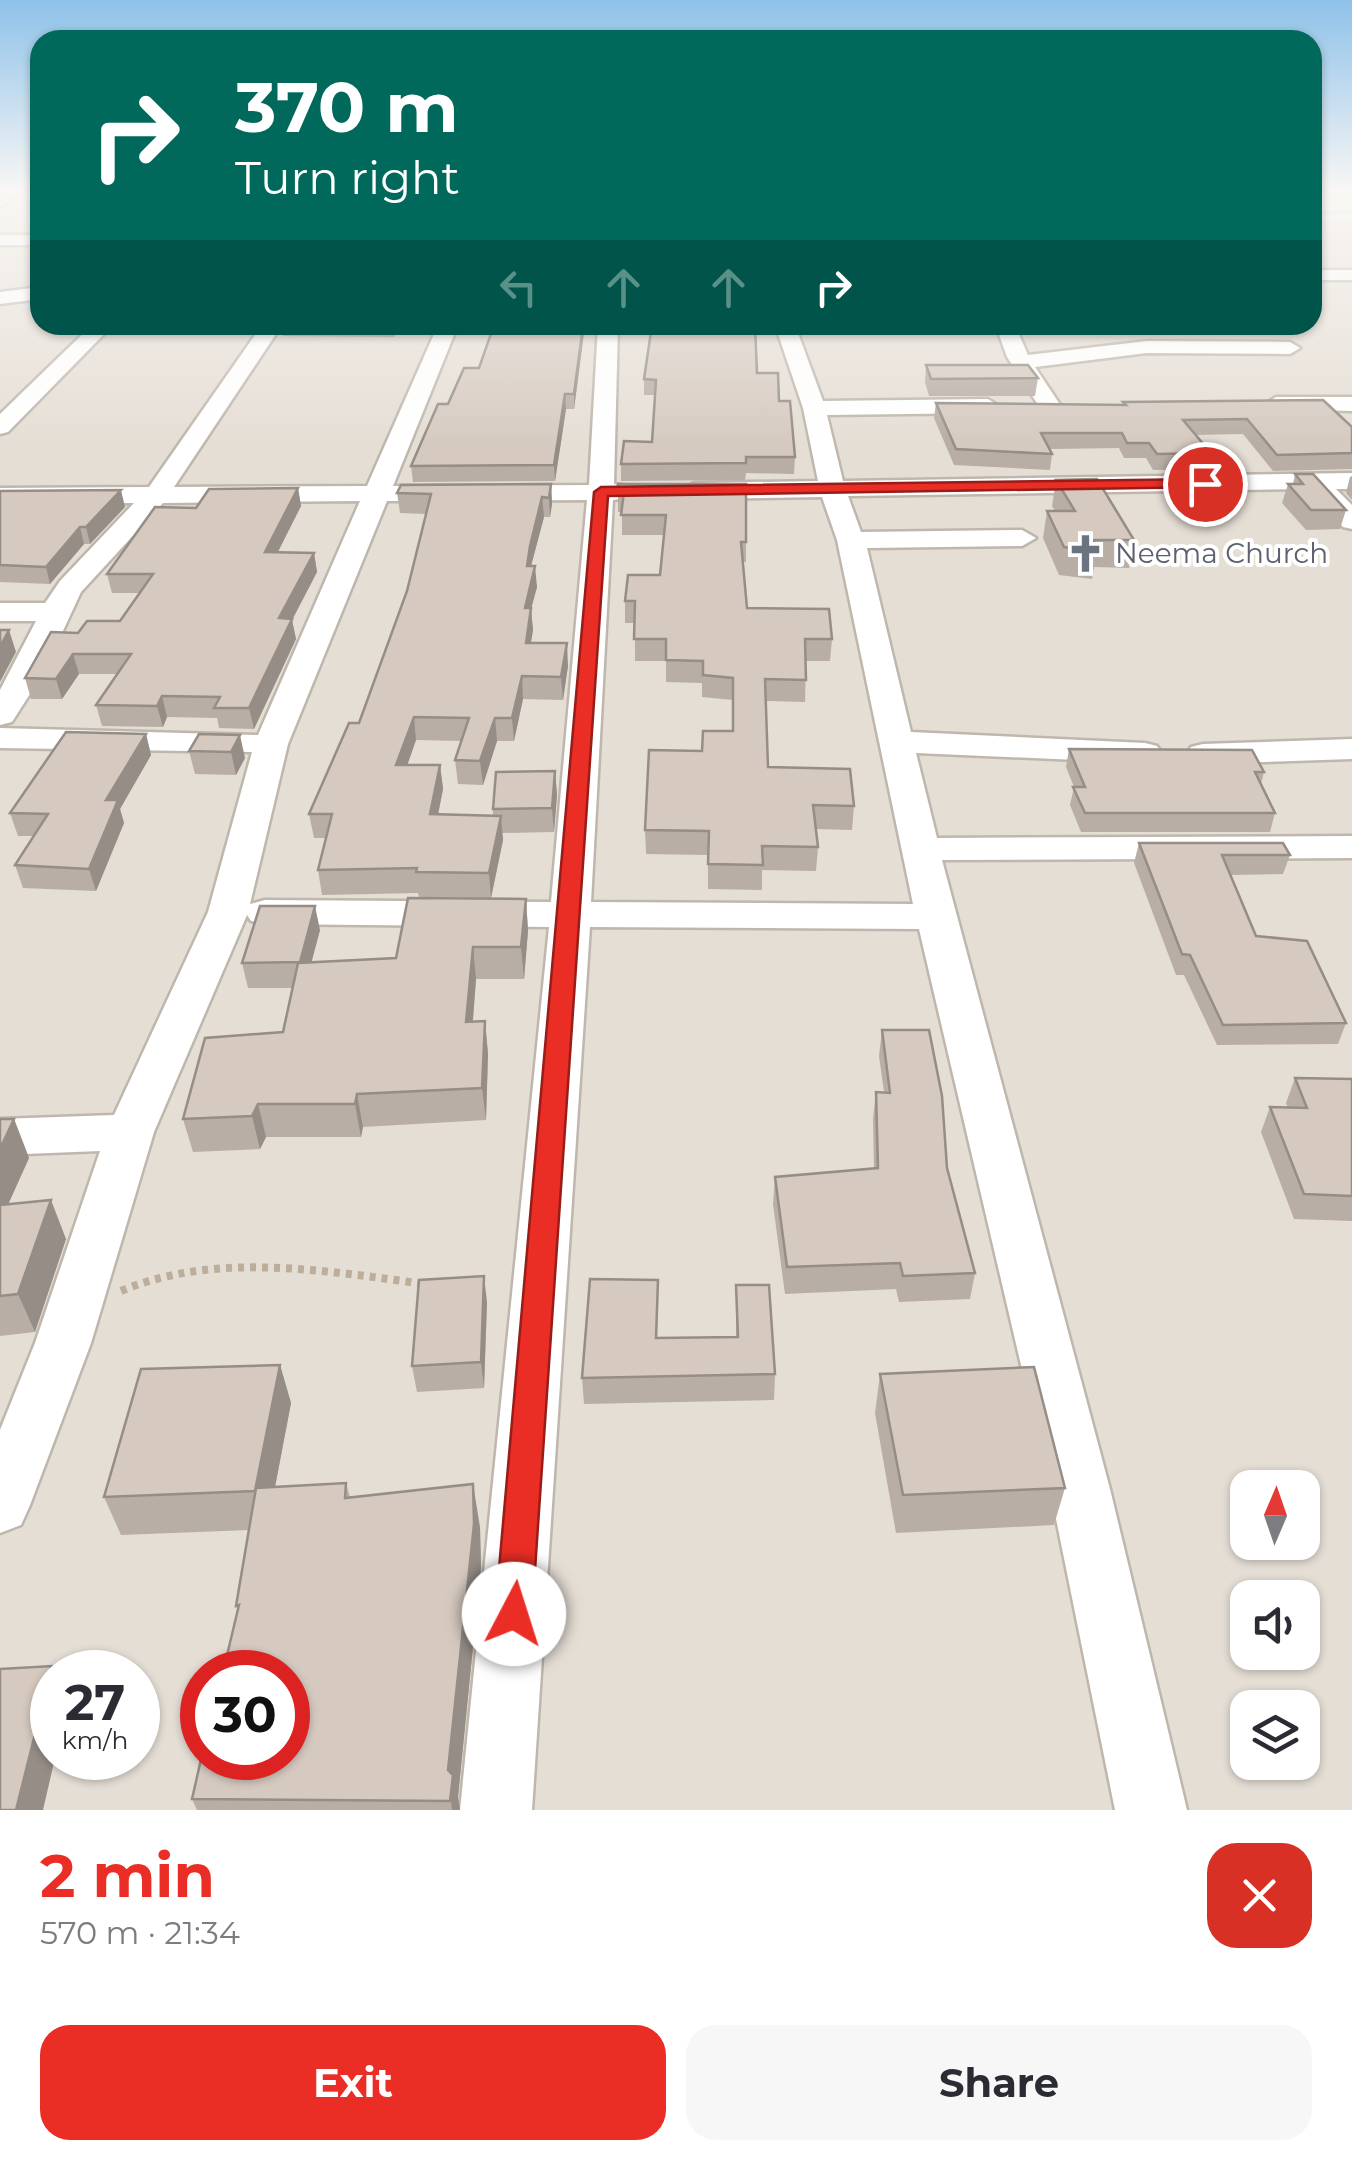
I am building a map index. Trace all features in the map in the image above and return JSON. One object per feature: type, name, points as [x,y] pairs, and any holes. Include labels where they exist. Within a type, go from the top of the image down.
[{"type":"street","points":[[0,298],[30,294]]},
{"type":"street","points":[[0,427],[93,335]]},
{"type":"street","points":[[0,715],[28,672],[70,587],[157,494],[265,335]]},
{"type":"street","points":[[0,1506],[64,1343],[130,1132],[228,912],[271,744],[444,335]]},
{"type":"street","points":[[496,1810],[570,914],[601,492],[608,335]]},
{"type":"street","points":[[788,335],[814,408],[833,490],[851,540],[900,742],[936,918],[1080,1489],[1150,1810]]},
{"type":"street","points":[[814,408],[1040,406],[1009,335]]},
{"type":"street","points":[[1275,335],[1349,408]]},
{"type":"street","points":[[1021,362],[1147,346],[1303,362]]},
{"type":"street","points":[[1245,404],[1349,408]]},
{"type":"street","points":[[1316,482],[1352,521]]},
{"type":"street","points":[[0,496],[1352,482]]},
{"type":"street","points":[[851,540],[1022,538]]},
{"type":"street","points":[[0,612],[55,612]]},
{"type":"street","points":[[0,738],[271,744]]},
{"type":"street","points":[[900,742],[1229,755],[1352,750]]},
{"type":"street","points":[[923,848],[1352,847]]},
{"type":"street","points":[[228,912],[936,918]]},
{"type":"street","points":[[0,1136],[130,1132]]},
{"type":"path","points":[[114,1296],[126,1288],[172,1274],[222,1270],[332,1272],[434,1285]]},
{"type":"shaded area","points":[[0,276],[30,276],[30,335],[1322,335],[1322,276],[1352,276],[1352,1810],[0,1810]]},
{"type":"building","points":[[491,335],[582,335],[574,394],[565,394],[554,465],[411,466],[438,404],[448,404],[464,368],[479,368]]},
{"type":"building","points":[[651,335],[755,335],[757,373],[778,373],[779,401],[790,401],[795,457],[746,457],[746,463],[621,464],[624,441],[652,442],[656,380],[644,379]]},
{"type":"building","points":[[926,365],[1028,365],[1038,378],[931,379]]},
{"type":"building","points":[[1323,400],[1352,427],[1352,453],[1277,455],[1247,419],[1183,420],[1211,453],[1157,454],[1149,443],[1127,443],[1122,433],[1041,433],[1052,454],[956,449],[936,403],[1126,405],[1123,402]]},
{"type":"building","points":[[1295,474],[1313,474],[1346,510],[1311,510],[1288,484],[1303,484]]},
{"type":"building","points":[[1097,479],[1134,540],[1093,540],[1097,551],[1064,547],[1047,511],[1075,511],[1056,480]]},
{"type":"building","points":[[551,484],[549,498],[542,497],[530,546],[527,566],[535,566],[525,608],[531,608],[526,643],[567,643],[561,677],[522,676],[512,718],[495,718],[480,761],[455,760],[469,718],[414,717],[396,765],[440,765],[430,814],[501,816],[489,873],[416,872],[417,868],[318,870],[332,814],[309,814],[349,723],[359,723],[407,591],[431,494],[397,493],[401,485]]},
{"type":"building","points":[[618,484],[746,484],[746,542],[741,542],[747,608],[829,609],[832,639],[805,639],[806,680],[765,679],[768,767],[850,769],[854,806],[813,805],[818,847],[762,846],[763,865],[708,864],[709,831],[645,830],[649,750],[702,751],[703,731],[733,731],[733,678],[703,675],[703,661],[666,660],[666,639],[634,639],[635,601],[625,601],[628,575],[660,575],[666,515],[621,515],[624,492],[617,492]]},
{"type":"building","points":[[298,488],[265,552],[314,553],[279,618],[292,619],[249,708],[214,708],[220,697],[162,696],[157,706],[96,705],[131,654],[73,654],[56,679],[25,678],[51,632],[78,633],[87,621],[120,621],[153,574],[107,574],[155,507],[196,508],[209,489]]},
{"type":"building","points":[[121,490],[86,527],[80,527],[46,567],[0,565],[0,491]]},
{"type":"building","points":[[0,630],[9,630],[0,647]]},
{"type":"building","points":[[66,732],[146,734],[106,800],[118,800],[89,869],[15,865],[48,814],[10,813]]},
{"type":"building","points":[[199,734],[240,735],[231,752],[189,751]]},
{"type":"building","points":[[1069,749],[1252,750],[1264,772],[1255,772],[1275,813],[1085,813],[1073,787],[1085,787]]},
{"type":"building","points":[[555,771],[552,808],[493,809],[496,772]]},
{"type":"building","points":[[1139,843],[1283,843],[1290,855],[1222,855],[1256,936],[1307,941],[1346,1023],[1223,1025],[1190,955],[1182,954]]},
{"type":"building","points":[[408,898],[526,899],[521,947],[473,947],[466,1022],[485,1021],[482,1088],[357,1094],[355,1104],[258,1104],[252,1116],[183,1119],[205,1038],[283,1032],[298,963],[396,958]]},
{"type":"building","points":[[260,906],[315,906],[300,962],[242,963]]},
{"type":"building","points":[[882,1030],[929,1030],[942,1096],[947,1168],[975,1273],[903,1276],[900,1263],[787,1267],[775,1177],[878,1168],[876,1092],[890,1093]]},
{"type":"building","points":[[1295,1078],[1352,1079],[1352,1196],[1304,1194],[1270,1107],[1307,1108]]},
{"type":"building","points":[[0,1119],[14,1119],[0,1149]]},
{"type":"building","points":[[51,1200],[18,1294],[0,1296],[0,1205]]},
{"type":"building","points":[[484,1276],[481,1362],[412,1366],[419,1280]]},
{"type":"building","points":[[590,1279],[658,1280],[656,1338],[738,1337],[736,1285],[769,1285],[775,1374],[582,1378]]},
{"type":"building","points":[[280,1365],[255,1491],[104,1497],[141,1369]]},
{"type":"building","points":[[1034,1367],[1065,1488],[903,1495],[880,1374]]},
{"type":"building","points":[[346,1483],[345,1498],[473,1484],[474,1524],[448,1770],[453,1775],[450,1801],[192,1799],[196,1780],[310,1780],[310,1650],[228,1650],[256,1488]]},
{"type":"building","points":[[30,1667],[30,1754],[16,1810],[0,1810],[0,1669]]},
{"type":"place","name":"Neema Church","points":[[1085,553]]},
{"type":"route","points":[[514,1614],[601,492],[1205,484]]}]
